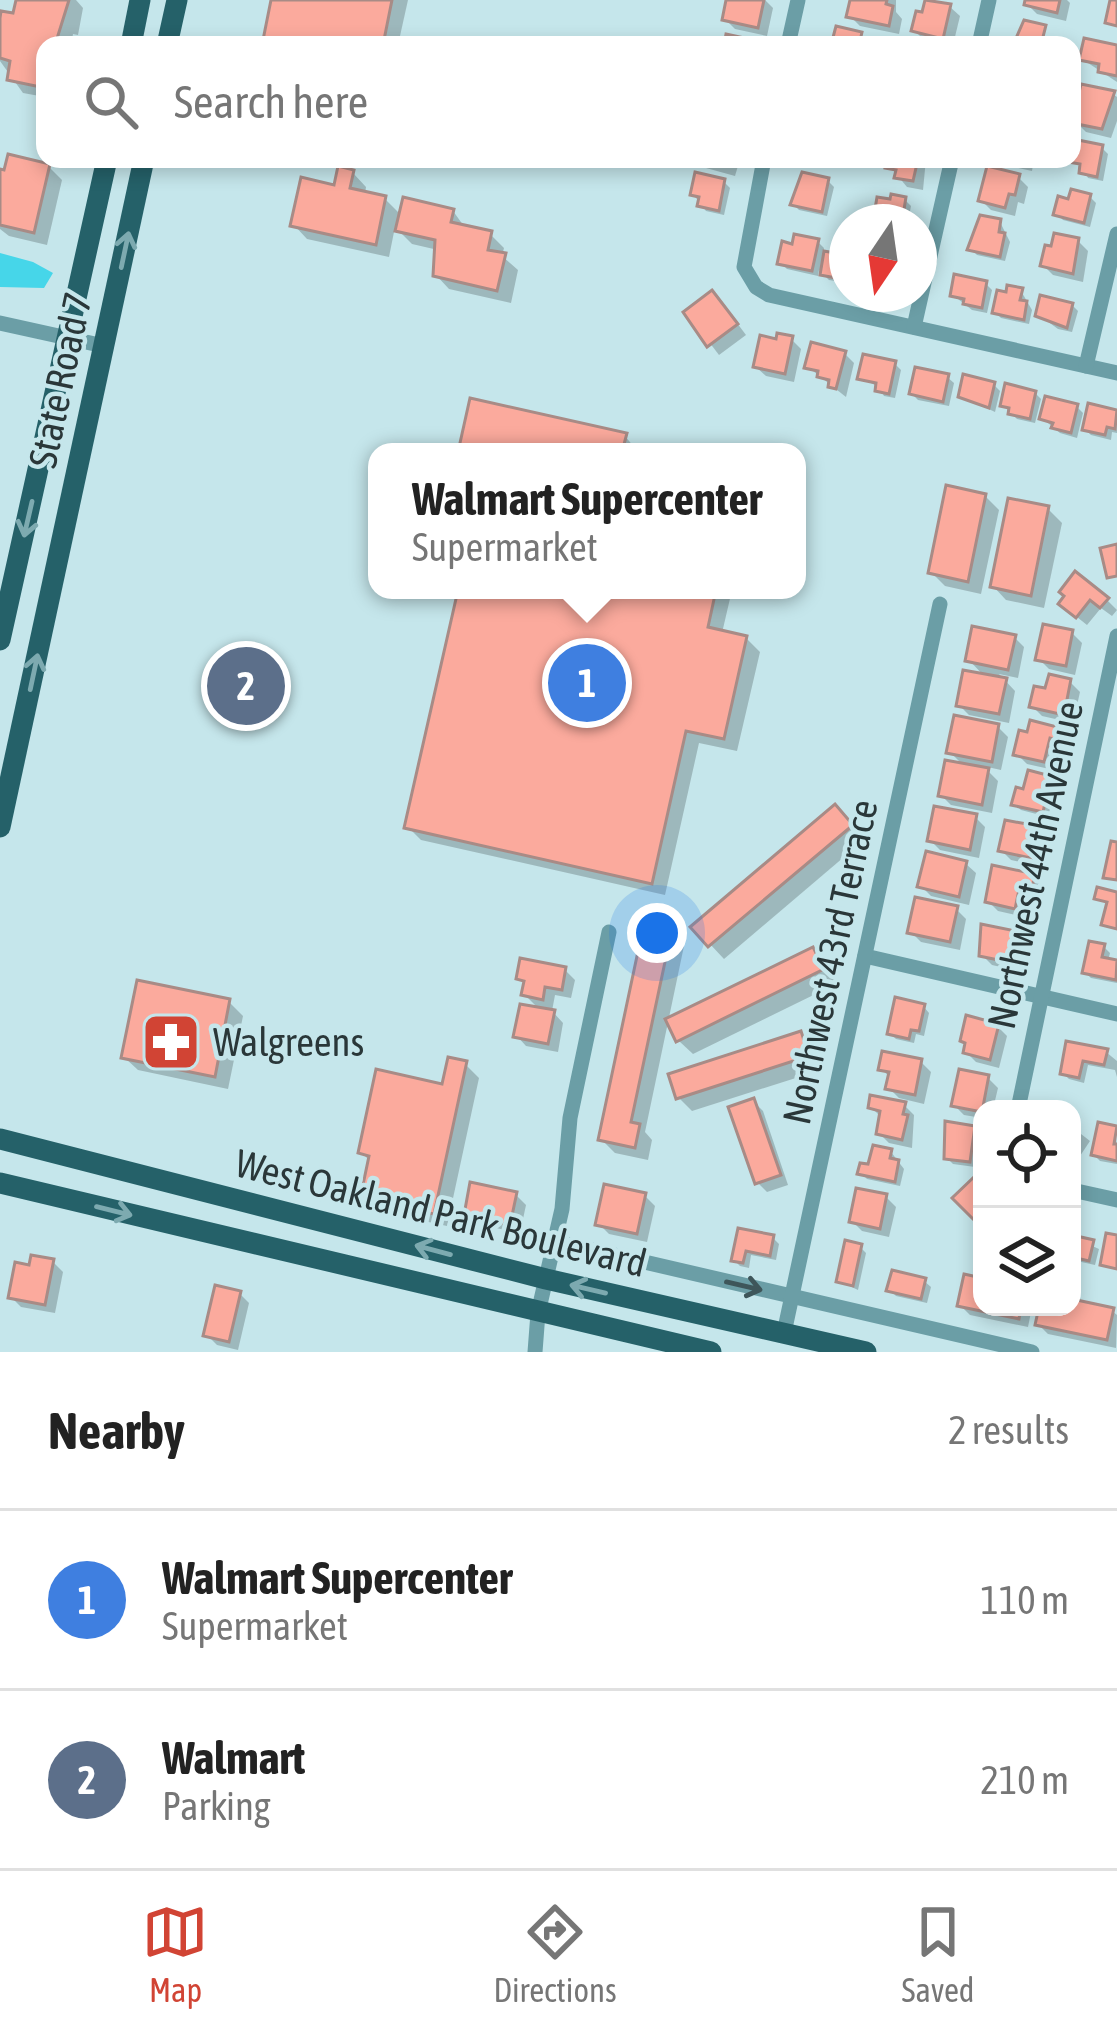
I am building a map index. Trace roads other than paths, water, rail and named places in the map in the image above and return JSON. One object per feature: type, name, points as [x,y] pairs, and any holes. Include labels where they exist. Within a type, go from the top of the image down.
[{"type":"main road","points":[[133,36],[140,0]]},
{"type":"main road","points":[[169,36],[177,0]]},
{"type":"main road","name":"State Road 7","points":[[0,640],[105,168]]},
{"type":"main road","name":"State Road 7","points":[[0,827],[142,168]]},
{"type":"main road","name":"West Oakland Park Boulevard","points":[[0,1139],[546,1280],[866,1352]]},
{"type":"main road","name":"West Oakland Park Boulevard","points":[[0,1183],[711,1352]]},
{"type":"street","points":[[790,36],[798,0]]},
{"type":"street","points":[[981,36],[989,0]]},
{"type":"street","points":[[762,168],[744,253],[749,279],[769,295],[1117,373]]},
{"type":"street","points":[[914,327],[950,168]]},
{"type":"street","points":[[1086,366],[1117,234]]},
{"type":"street","points":[[0,323],[104,346]]},
{"type":"street","name":"Northwest 43rd Terrace","points":[[784,1333],[940,604]]},
{"type":"street","name":"Northwest 44th Avenue","points":[[1020,1100],[1117,636]]},
{"type":"street","points":[[535,1352],[538,1313],[562,1209],[570,1118],[609,932]]},
{"type":"street","points":[[865,956],[1117,1013]]},
{"type":"street","points":[[1081,1192],[1117,1200]]},
{"type":"street","points":[[554,1241],[1032,1352]]},
{"type":"water","points":[[0,253],[53,273],[44,288],[0,287]]},
{"type":"place","name":"Walmart Supercenter","points":[[587,683]]},
{"type":"place","name":"Walmart","points":[[246,686]]},
{"type":"place","name":"Walgreens","points":[[171,1042]]}]
